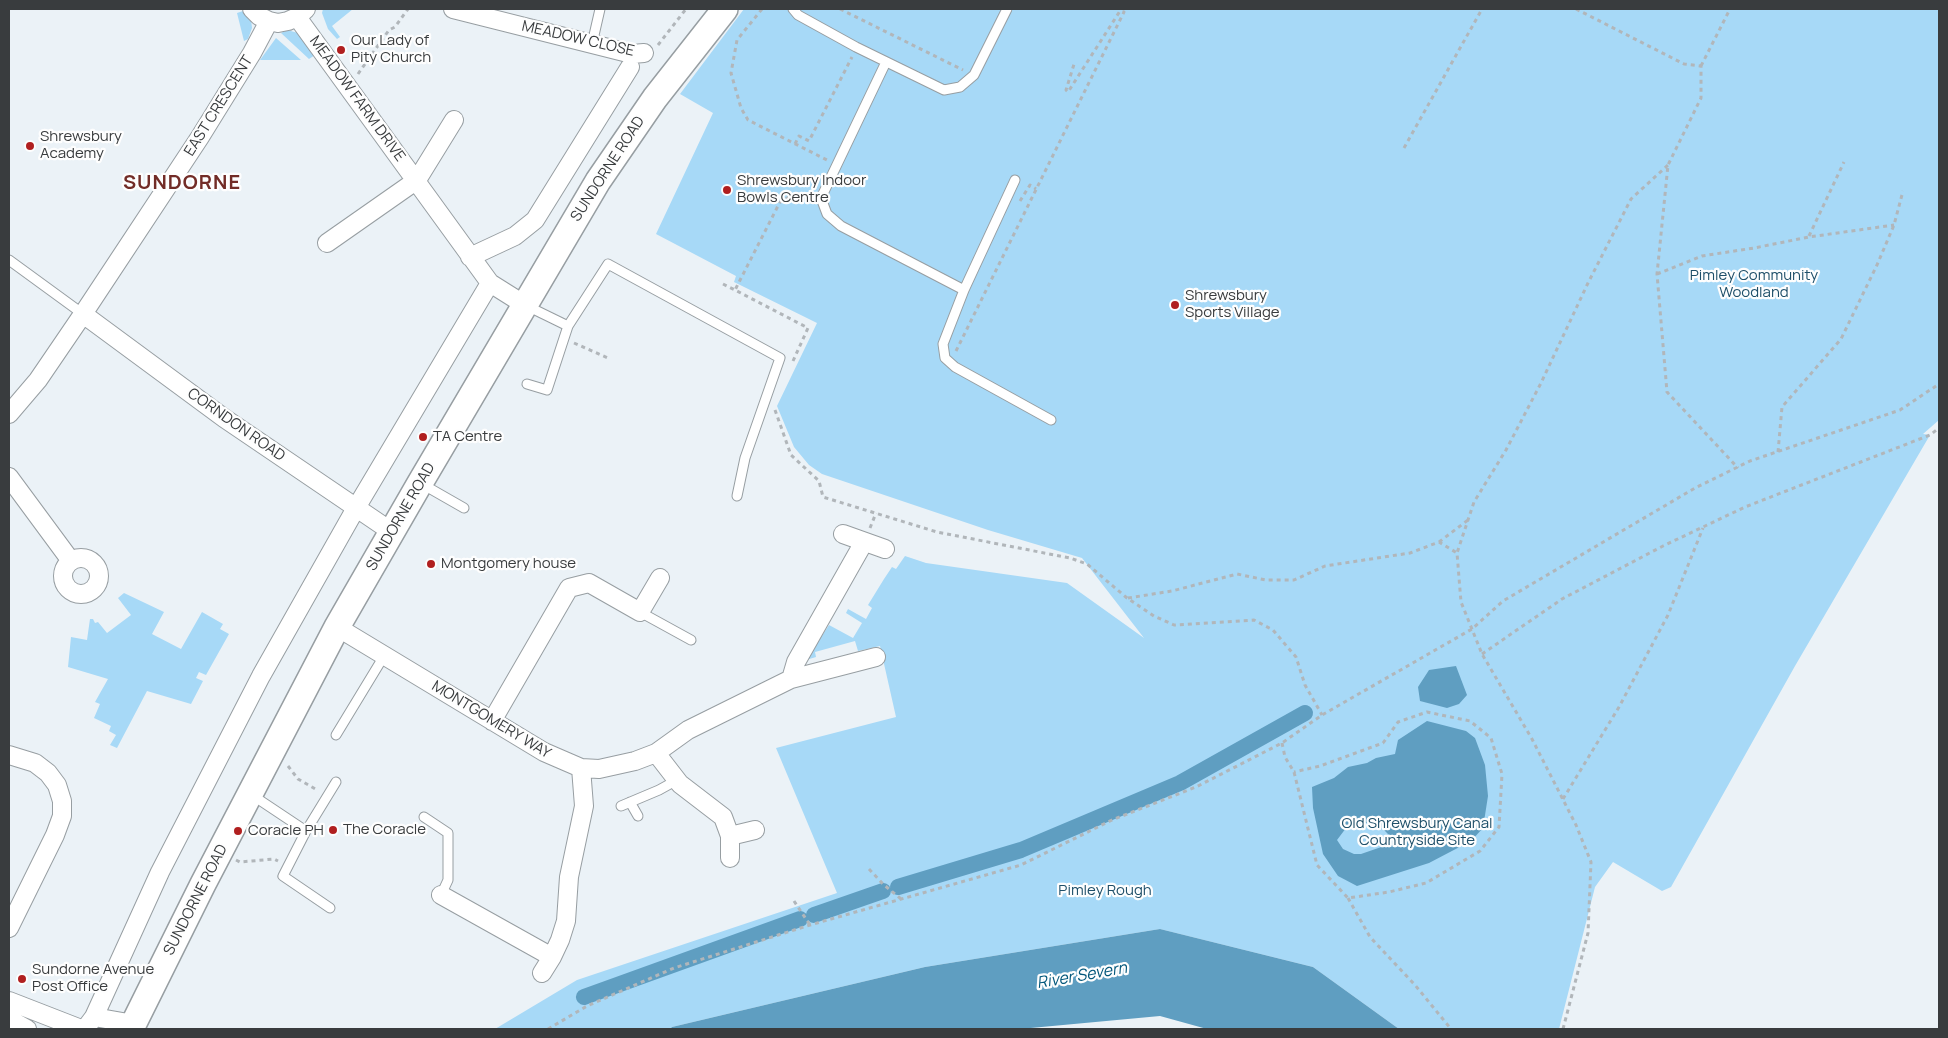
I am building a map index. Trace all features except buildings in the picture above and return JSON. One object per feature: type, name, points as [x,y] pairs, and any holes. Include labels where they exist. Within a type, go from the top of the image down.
[{"type":"main road","name":"SUNDORNE ROAD","points":[[133,1026],[220,851],[337,627],[420,483],[588,197],[655,98],[725,9]]},
{"type":"street","points":[[252,9],[259,16],[269,21]]},
{"type":"street","name":"MEADOW CLOSE","points":[[454,9],[632,54],[644,53]]},
{"type":"street","name":"MEADOW FARM DRIVE","points":[[269,21],[278,23],[288,21],[301,13],[346,84],[490,283],[525,305]]},
{"type":"street","name":"EAST CRESCENT","points":[[9,414],[38,380],[83,314],[200,137],[252,54],[269,21]]},
{"type":"street","points":[[470,256],[515,236],[535,220],[630,67]]},
{"type":"street","points":[[327,244],[417,180],[454,120]]},
{"type":"street","name":"SUNDORNE ROAD","points":[[133,1026],[89,1023],[169,855],[261,676],[356,508],[490,283]]},
{"type":"street","name":"CORNDON ROAD","points":[[83,314],[224,418],[392,532]]},
{"type":"street","points":[[9,477],[70,561]]},
{"type":"street","points":[[843,534],[885,549]]},
{"type":"street","points":[[791,679],[796,662],[864,542]]},
{"type":"street","points":[[492,721],[569,588],[589,582],[640,612],[660,578]]},
{"type":"street","name":"MONTGOMERY WAY","points":[[337,627],[544,752],[581,768],[599,769],[635,761],[656,753],[688,730],[791,679],[876,657]]},
{"type":"street","points":[[656,753],[677,780],[723,818],[730,836],[730,858]]},
{"type":"street","points":[[9,755],[35,763],[48,774],[57,785],[62,801],[62,816],[55,835],[9,928]]},
{"type":"street","points":[[542,973],[560,940],[566,921],[568,877],[584,806],[581,768]]},
{"type":"street","points":[[730,836],[755,830]]},
{"type":"street","points":[[440,895],[552,957]]},
{"type":"street","points":[[9,1001],[81,1029]]},
{"type":"street","points":[[9,1019],[27,1029]]},
{"type":"lane","points":[[592,44],[600,9]]},
{"type":"lane","points":[[793,9],[798,15],[868,53],[944,90],[960,87],[974,75],[1007,9]]},
{"type":"lane","points":[[886,62],[821,198],[827,214],[841,226],[964,290]]},
{"type":"lane","points":[[1015,180],[964,290],[943,344],[945,358],[950,363],[1050,420]]},
{"type":"lane","points":[[9,260],[83,314]]},
{"type":"lane","points":[[527,384],[547,390],[568,326],[608,264],[780,358],[745,458],[737,496]]},
{"type":"lane","points":[[525,305],[568,326]]},
{"type":"lane","points":[[420,483],[464,508]]},
{"type":"lane","points":[[640,612],[690,640]]},
{"type":"lane","points":[[336,735],[384,656]]},
{"type":"lane","points":[[621,806],[677,780]]},
{"type":"lane","points":[[330,908],[283,876],[306,831],[336,782]]},
{"type":"lane","points":[[250,793],[306,831]]},
{"type":"lane","points":[[630,802],[638,816]]},
{"type":"lane","points":[[424,817],[448,833],[448,880],[440,895]]},
{"type":"path","points":[[346,84],[359,73],[389,30],[395,27],[408,9]]},
{"type":"path","points":[[644,53],[660,43],[686,9]]},
{"type":"path","points":[[762,9],[737,40],[731,74],[742,108],[748,120],[837,165]]},
{"type":"path","points":[[840,9],[974,75]]},
{"type":"path","points":[[1404,148],[1482,9]]},
{"type":"path","points":[[1576,9],[1684,64],[1701,66]]},
{"type":"path","points":[[1730,9],[1701,66],[1701,98],[1668,165],[1657,274],[1667,392],[1738,468]]},
{"type":"path","points":[[950,363],[1124,12],[1120,11],[1068,92],[1066,90],[1075,61]]},
{"type":"path","points":[[795,144],[799,136],[809,141],[852,56],[863,62],[868,53]]},
{"type":"path","points":[[1809,236],[1844,162]]},
{"type":"path","points":[[1563,1029],[1588,933],[1591,862],[1563,799],[1532,738],[1482,654],[1461,602],[1458,553],[1474,502],[1506,450],[1541,383],[1588,283],[1631,199],[1668,165]]},
{"type":"path","points":[[1778,452],[1782,407],[1841,339],[1877,265],[1894,224],[1903,192]]},
{"type":"path","points":[[735,290],[780,202],[791,196],[807,201],[821,198]]},
{"type":"path","points":[[1657,274],[1702,256],[1754,248],[1809,236],[1894,224]]},
{"type":"path","points":[[723,284],[808,328],[792,362]]},
{"type":"path","points":[[572,343],[608,358]]},
{"type":"path","points":[[548,1029],[587,1006],[674,968],[810,925],[1021,865],[1112,820],[1196,787],[1282,742],[1322,715],[1472,629],[1503,601],[1695,488],[1750,461],[1900,410],[1939,384]]},
{"type":"path","points":[[773,405],[791,455],[819,481],[822,497],[938,532],[1070,558],[1087,564],[1127,598],[1154,616],[1174,625],[1228,620],[1254,620],[1273,630],[1296,657],[1305,685],[1322,715]]},
{"type":"path","points":[[1482,654],[1562,599],[1745,507],[1930,436],[1939,428]]},
{"type":"path","points":[[1127,598],[1172,591],[1237,574],[1266,580],[1294,580],[1325,566],[1410,553],[1439,542],[1469,519]]},
{"type":"path","points":[[1563,799],[1619,707],[1668,615],[1703,528]]},
{"type":"path","points":[[1439,542],[1458,553]]},
{"type":"path","points":[[1294,772],[1320,766],[1383,743],[1398,722],[1427,712],[1470,721],[1490,738],[1502,774],[1499,827],[1480,851],[1426,883],[1388,892],[1348,898]]},
{"type":"path","points":[[1282,742],[1285,757],[1294,772],[1317,866],[1348,898],[1370,937],[1451,1029]]},
{"type":"path","points":[[271,754],[286,764],[298,779],[328,795]]},
{"type":"path","points":[[220,851],[240,862],[274,859],[287,868]]},
{"type":"path","points":[[869,869],[901,899]]},
{"type":"path","points":[[794,901],[810,925]]},
{"type":"green space","points":[[323,9],[353,9],[332,26],[340,37],[337,39],[328,29],[322,13]]},
{"type":"green space","points":[[744,9],[1939,9],[1939,420],[1923,434],[1930,435],[1795,666],[1671,887],[1662,891],[1613,862],[1595,887],[1559,1029],[1399,1029],[1313,967],[1160,929],[925,967],[670,1029],[495,1029],[577,980],[837,893],[776,748],[896,717],[880,646],[858,651],[855,641],[815,652],[816,657],[806,660],[829,625],[853,638],[862,623],[846,613],[848,609],[866,619],[872,608],[868,605],[884,579],[892,567],[896,569],[905,556],[926,563],[1067,583],[1144,638],[1082,558],[988,530],[822,474],[809,465],[794,447],[777,406],[817,323],[734,282],[736,276],[656,234],[713,113],[680,94]]},
{"type":"green space","points":[[246,10],[251,19],[252,28],[248,39],[244,41],[237,13]]},
{"type":"green space","points":[[287,30],[298,33],[315,55],[309,59],[281,33]]},
{"type":"green space","points":[[276,38],[301,60],[260,60]]},
{"type":"green space","points":[[124,593],[164,612],[152,634],[181,649],[202,612],[223,624],[220,629],[229,634],[206,675],[199,672],[196,678],[203,681],[191,704],[147,691],[117,748],[110,745],[116,735],[109,731],[111,726],[94,718],[100,704],[95,702],[108,679],[68,667],[71,637],[87,640],[90,619],[93,619],[95,623],[98,622],[107,633],[131,615],[118,598]]},
{"type":"water","points":[[1456,666],[1467,695],[1459,704],[1447,708],[1420,701],[1418,687],[1429,670]]},
{"type":"water","points":[[1427,721],[1466,731],[1475,738],[1485,765],[1488,796],[1483,828],[1471,841],[1429,863],[1357,886],[1338,876],[1323,854],[1313,808],[1312,787],[1334,778],[1348,767],[1395,754],[1398,740]],"holes":[[[1357,822],[1374,824],[1392,838],[1390,844],[1361,854],[1354,854],[1343,849],[1337,840],[1346,828]]]},
{"type":"water","name":"River Severn","points":[[1160,929],[1313,967],[1399,1029],[1207,1029],[1160,1016],[1020,1029],[670,1029],[925,967]]},
{"type":"waterway","points":[[898,887],[1021,850],[1180,783],[1305,713]]},
{"type":"waterway","points":[[814,915],[883,891]]},
{"type":"waterway","points":[[584,997],[800,919]]},
{"type":"place","name":"Our Lady of Pity Church","points":[[341,50]]},
{"type":"place","name":"Shrewsbury Academy","points":[[30,146]]},
{"type":"place","name":"Shrewsbury Indoor Bowls Centre","points":[[727,190]]},
{"type":"place","name":"Shrewsbury Sports Village","points":[[1175,305]]},
{"type":"place","name":"TA Centre","points":[[423,437]]},
{"type":"place","name":"Montgomery house","points":[[431,564]]},
{"type":"place","name":"The Coracle","points":[[333,830]]},
{"type":"place","name":"Coracle PH","points":[[238,831]]},
{"type":"place","name":"Sundorne Avenue Post Office","points":[[22,979]]},
{"type":"district","name":"SUNDORNE","points":[[182,183]]},
{"type":"park label","name":"Pimley Community Woodland","points":[[1754,284]]},
{"type":"park label","name":"Old Shrewsbury Canal Countryside Site","points":[[1417,832]]},
{"type":"park label","name":"Pimley Rough","points":[[1105,891]]}]
